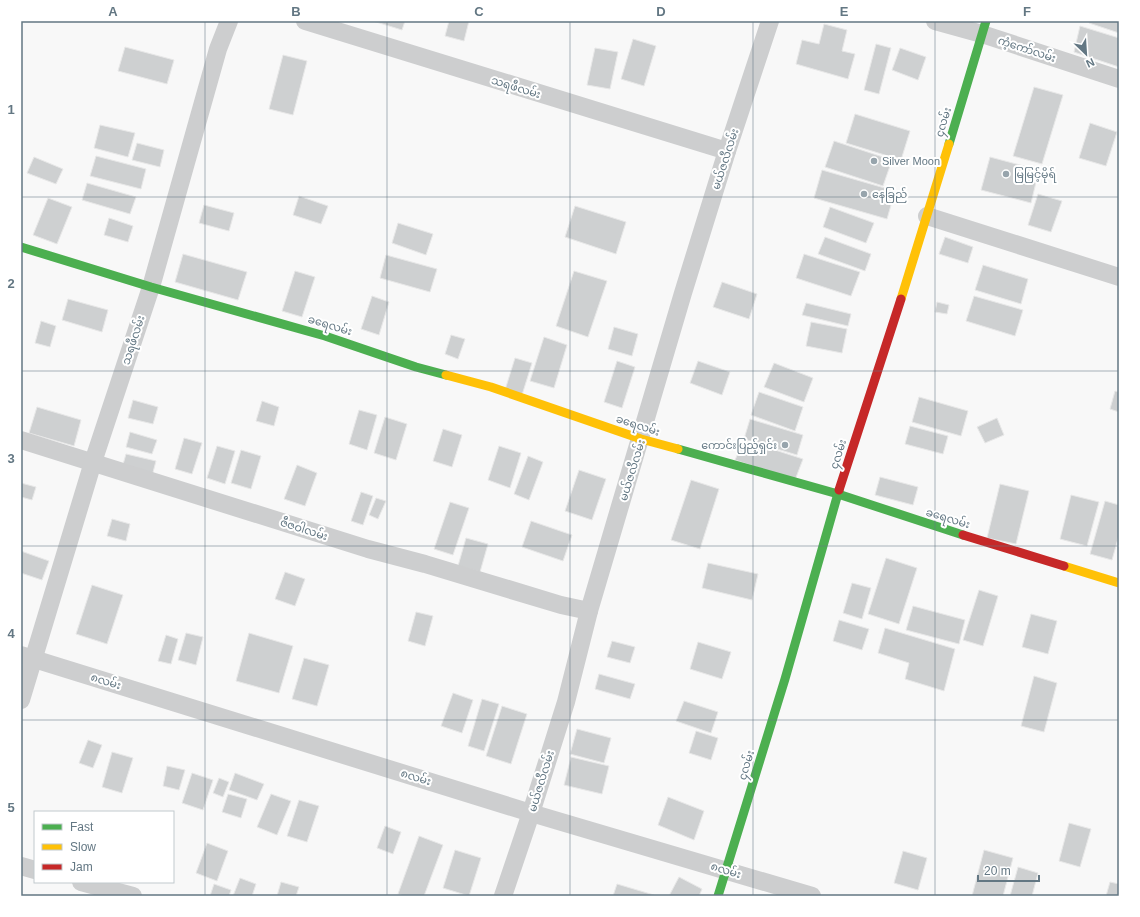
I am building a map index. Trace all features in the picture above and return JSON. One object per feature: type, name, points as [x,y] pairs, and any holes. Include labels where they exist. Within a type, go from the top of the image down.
[{"type":"street","name":"သရဖီလမ်း","points":[[21,700],[27,656],[93,462],[150,287],[218,49],[229,21]]},
{"type":"street","name":"သရဖီလမ်း","points":[[305,21],[727,151]]},
{"type":"street","name":"မယ်ဇလီလမ်း","points":[[503,896],[566,702],[589,611],[683,293],[727,151],[770,21]]},
{"type":"street","name":"ကံ့ကော်လမ်း","points":[[935,21],[984,28],[1119,79]]},
{"type":"street","name":"၄လမ်း","points":[[718,896],[785,679],[838,494],[927,216],[984,28]]},
{"type":"street","points":[[927,216],[1119,277]]},
{"type":"street","name":"ခရေလမ်း","points":[[21,247],[150,287],[325,336],[416,367],[491,387],[641,439],[838,494],[931,525],[1119,583]]},
{"type":"street","name":"ဇီဇဝါလမ်း","points":[[21,440],[368,549],[425,564],[561,605],[589,611]]},
{"type":"street","name":"၈လမ်း","points":[[27,656],[531,813],[812,896]]},
{"type":"street","points":[[21,866],[34,870]]},
{"type":"street","points":[[87,883],[132,891]]},
{"type":"building","points":[[373,21],[405,21],[402,30]]},
{"type":"building","points":[[449,21],[469,21],[464,41],[445,36]]},
{"type":"building","points":[[1089,21],[1119,21],[1119,33],[1089,23]]},
{"type":"building","points":[[824,24],[847,30],[842,51],[855,54],[848,79],[796,64],[802,40],[819,44]]},
{"type":"building","points":[[1080,26],[1119,38],[1119,67],[1074,52]]},
{"type":"building","points":[[633,39],[656,46],[644,86],[621,79]]},
{"type":"building","points":[[876,44],[891,48],[879,94],[864,90]]},
{"type":"building","points":[[125,47],[174,60],[167,84],[118,71]]},
{"type":"building","points":[[595,48],[618,52],[610,89],[587,85]]},
{"type":"building","points":[[900,48],[926,57],[918,80],[892,70]]},
{"type":"building","points":[[283,55],[307,61],[293,115],[269,109]]},
{"type":"building","points":[[1034,87],[1063,95],[1042,164],[1013,156]]},
{"type":"building","points":[[855,114],[910,131],[901,160],[846,143]]},
{"type":"building","points":[[1090,123],[1117,132],[1106,166],[1079,158]]},
{"type":"building","points":[[100,125],[135,133],[128,157],[94,148]]},
{"type":"building","points":[[834,141],[892,160],[883,186],[825,167]]},
{"type":"building","points":[[137,143],[164,150],[160,167],[132,160]]},
{"type":"building","points":[[96,156],[146,169],[141,189],[90,176]]},
{"type":"building","points":[[34,157],[63,169],[56,184],[27,173]]},
{"type":"building","points":[[990,157],[1039,170],[1031,203],[981,190]]},
{"type":"building","points":[[822,170],[895,191],[887,219],[814,198]]},
{"type":"building","points":[[87,183],[136,197],[130,214],[82,200]]},
{"type":"building","points":[[1038,194],[1062,201],[1051,232],[1028,225]]},
{"type":"building","points":[[299,196],[328,206],[321,224],[293,215]]},
{"type":"building","points":[[48,198],[72,207],[57,244],[33,235]]},
{"type":"building","points":[[204,205],[234,213],[229,231],[199,223]]},
{"type":"building","points":[[575,206],[626,222],[616,254],[565,237]]},
{"type":"building","points":[[830,207],[874,223],[866,243],[823,227]]},
{"type":"building","points":[[109,218],[133,226],[128,242],[104,235]]},
{"type":"building","points":[[398,223],[433,234],[426,255],[392,243]]},
{"type":"building","points":[[825,237],[871,254],[865,271],[818,254]]},
{"type":"building","points":[[945,237],[973,247],[968,263],[939,254]]},
{"type":"building","points":[[183,254],[247,272],[238,300],[175,282]]},
{"type":"building","points":[[804,254],[860,272],[851,296],[796,278]]},
{"type":"building","points":[[386,255],[437,269],[430,292],[380,278]]},
{"type":"building","points":[[983,265],[1028,279],[1021,304],[975,290]]},
{"type":"building","points":[[295,271],[315,277],[302,317],[282,311]]},
{"type":"building","points":[[574,271],[607,281],[588,337],[556,326]]},
{"type":"building","points":[[722,282],[757,294],[749,319],[713,307]]},
{"type":"building","points":[[372,296],[389,302],[379,335],[361,329]]},
{"type":"building","points":[[974,296],[1023,310],[1015,336],[966,321]]},
{"type":"building","points":[[68,299],[108,310],[102,332],[62,320]]},
{"type":"building","points":[[937,302],[949,305],[947,314],[935,312]]},
{"type":"building","points":[[806,303],[851,314],[848,326],[802,315]]},
{"type":"building","points":[[41,321],[56,326],[50,347],[35,343]]},
{"type":"building","points":[[811,322],[847,329],[842,353],[806,346]]},
{"type":"building","points":[[614,327],[638,334],[632,356],[608,349]]},
{"type":"building","points":[[451,335],[465,339],[458,359],[445,354]]},
{"type":"building","points":[[544,337],[567,345],[554,388],[530,381]]},
{"type":"building","points":[[515,358],[532,363],[522,395],[505,390]]},
{"type":"building","points":[[617,361],[635,367],[622,408],[604,402]]},
{"type":"building","points":[[698,361],[730,372],[722,395],[690,383]]},
{"type":"building","points":[[774,363],[813,378],[804,402],[764,387]]},
{"type":"building","points":[[1115,391],[1119,392],[1119,412],[1110,409]]},
{"type":"building","points":[[759,392],[803,407],[795,431],[751,415]]},
{"type":"building","points":[[919,397],[968,411],[961,436],[912,422]]},
{"type":"building","points":[[133,400],[158,407],[153,424],[128,418]]},
{"type":"building","points":[[262,401],[279,407],[274,426],[256,421]]},
{"type":"building","points":[[37,407],[81,420],[74,446],[29,433]]},
{"type":"building","points":[[359,410],[377,415],[367,450],[349,444]]},
{"type":"building","points":[[385,417],[407,424],[396,460],[374,453]]},
{"type":"building","points":[[997,418],[1004,435],[985,443],[977,427]]},
{"type":"building","points":[[750,419],[803,435],[797,455],[744,439]]},
{"type":"building","points":[[910,426],[948,436],[943,454],[905,444]]},
{"type":"building","points":[[443,429],[462,435],[452,467],[433,461]]},
{"type":"building","points":[[130,432],[157,440],[152,454],[126,447]]},
{"type":"building","points":[[184,438],[202,443],[192,474],[175,469]]},
{"type":"building","points":[[744,440],[803,459],[795,480],[735,460]]},
{"type":"building","points":[[217,446],[235,451],[225,484],[207,478]]},
{"type":"building","points":[[499,446],[521,453],[510,488],[488,480]]},
{"type":"building","points":[[241,450],[261,456],[251,489],[231,483]]},
{"type":"building","points":[[126,454],[156,461],[152,476],[122,468]]},
{"type":"building","points":[[528,456],[543,462],[529,500],[514,494]]},
{"type":"building","points":[[297,465],[317,473],[305,506],[284,499]]},
{"type":"building","points":[[579,470],[606,479],[592,520],[565,511]]},
{"type":"building","points":[[880,477],[918,487],[913,505],[875,495]]},
{"type":"building","points":[[691,480],[719,489],[700,549],[671,540]]},
{"type":"building","points":[[21,483],[36,487],[32,500],[21,497]]},
{"type":"building","points":[[1000,484],[1029,491],[1016,544],[987,538]]},
{"type":"building","points":[[361,492],[373,496],[363,525],[351,521]]},
{"type":"building","points":[[1071,495],[1099,502],[1087,546],[1060,539]]},
{"type":"building","points":[[376,498],[386,501],[378,519],[369,515]]},
{"type":"building","points":[[1105,501],[1119,505],[1119,535],[1112,560],[1090,554]]},
{"type":"building","points":[[450,502],[469,508],[453,555],[434,549]]},
{"type":"building","points":[[112,519],[130,524],[126,541],[107,536]]},
{"type":"building","points":[[531,521],[572,535],[563,561],[522,547]]},
{"type":"building","points":[[466,538],[488,544],[480,572],[458,566]]},
{"type":"building","points":[[21,551],[49,561],[42,580],[21,573]]},
{"type":"building","points":[[886,558],[917,568],[899,624],[868,614]]},
{"type":"building","points":[[708,563],[758,574],[752,600],[702,588]]},
{"type":"building","points":[[285,572],[305,579],[295,606],[275,599]]},
{"type":"building","points":[[852,583],[871,588],[862,619],[843,613]]},
{"type":"building","points":[[92,585],[123,595],[107,644],[76,634]]},
{"type":"building","points":[[979,590],[998,596],[983,646],[963,640]]},
{"type":"building","points":[[913,606],[965,620],[959,644],[906,630]]},
{"type":"building","points":[[416,612],[433,616],[425,646],[408,641]]},
{"type":"building","points":[[1031,614],[1057,621],[1048,654],[1022,647]]},
{"type":"building","points":[[839,620],[869,629],[862,650],[833,641]]},
{"type":"building","points":[[885,628],[955,649],[944,691],[905,679],[909,663],[878,653]]},
{"type":"building","points":[[186,633],[203,637],[196,665],[178,660]]},
{"type":"building","points":[[249,633],[293,646],[279,693],[236,681]]},
{"type":"building","points":[[166,635],[178,639],[171,664],[158,661]]},
{"type":"building","points":[[612,641],[635,647],[630,663],[607,657]]},
{"type":"building","points":[[698,642],[731,652],[722,679],[690,669]]},
{"type":"building","points":[[304,658],[329,665],[317,706],[292,699]]},
{"type":"building","points":[[599,674],[635,684],[630,699],[595,689]]},
{"type":"building","points":[[1034,676],[1057,683],[1044,732],[1021,726]]},
{"type":"building","points":[[453,693],[473,700],[462,733],[441,726]]},
{"type":"building","points":[[482,699],[499,704],[484,751],[468,746]]},
{"type":"building","points":[[684,701],[718,712],[711,733],[676,721]]},
{"type":"building","points":[[502,706],[527,714],[511,764],[486,756]]},
{"type":"building","points":[[577,729],[611,738],[604,763],[570,754]]},
{"type":"building","points":[[696,731],[718,738],[711,760],[689,753]]},
{"type":"building","points":[[88,740],[102,745],[93,768],[79,763]]},
{"type":"building","points":[[112,752],[133,758],[122,793],[102,787]]},
{"type":"building","points":[[571,757],[609,766],[602,794],[564,785]]},
{"type":"building","points":[[167,766],[185,770],[179,790],[163,786]]},
{"type":"building","points":[[192,773],[213,780],[203,810],[182,803]]},
{"type":"building","points":[[235,773],[264,784],[257,800],[229,790]]},
{"type":"building","points":[[219,778],[229,782],[223,797],[213,793]]},
{"type":"building","points":[[228,794],[247,799],[241,818],[222,812]]},
{"type":"building","points":[[271,794],[291,801],[277,835],[257,827]]},
{"type":"building","points":[[668,797],[704,811],[694,840],[658,825]]},
{"type":"building","points":[[299,800],[319,806],[307,842],[287,836]]},
{"type":"building","points":[[1069,823],[1091,829],[1080,867],[1059,861]]},
{"type":"building","points":[[385,826],[401,832],[393,854],[377,848]]},
{"type":"building","points":[[419,836],[443,845],[424,896],[404,896],[398,894]]},
{"type":"building","points":[[207,843],[228,851],[217,881],[196,873]]},
{"type":"building","points":[[455,850],[481,858],[469,896],[443,888]]},
{"type":"building","points":[[984,850],[1013,858],[1003,896],[972,896]]},
{"type":"building","points":[[903,851],[927,858],[918,890],[894,883]]},
{"type":"building","points":[[1018,867],[1038,873],[1032,896],[1010,896]]},
{"type":"building","points":[[679,877],[702,889],[699,896],[669,896]]},
{"type":"building","points":[[240,878],[256,884],[252,896],[233,896]]},
{"type":"building","points":[[281,882],[299,887],[296,896],[277,896]]},
{"type":"building","points":[[1110,882],[1119,884],[1119,896],[1106,896]]},
{"type":"building","points":[[214,884],[231,890],[229,896],[210,896]]},
{"type":"building","points":[[617,884],[654,895],[613,896]]},
{"type":"traffic: fast","points":[[949,144],[986,21]]},
{"type":"traffic: fast","points":[[21,247],[151,287],[325,336],[416,367],[446,375]]},
{"type":"traffic: fast","points":[[678,449],[838,494],[963,535]]},
{"type":"traffic: fast","points":[[718,896],[785,679],[839,490]]},
{"type":"traffic: slow","points":[[901,299],[949,144]]},
{"type":"traffic: slow","points":[[446,375],[491,387],[641,439],[678,449]]},
{"type":"traffic: slow","points":[[1064,566],[1119,583]]},
{"type":"traffic: jam","points":[[839,490],[901,299]]},
{"type":"traffic: jam","points":[[963,535],[1064,566]]},
{"type":"place","name":"Silver Moon","points":[[874,161]]},
{"type":"place","name":"မြမြင့်မိုရ်","points":[[1006,174]]},
{"type":"place","name":"နေခြည်","points":[[864,194]]},
{"type":"place","name":"ကောင်းပြည့်ရှင်း","points":[[785,445]]}]
